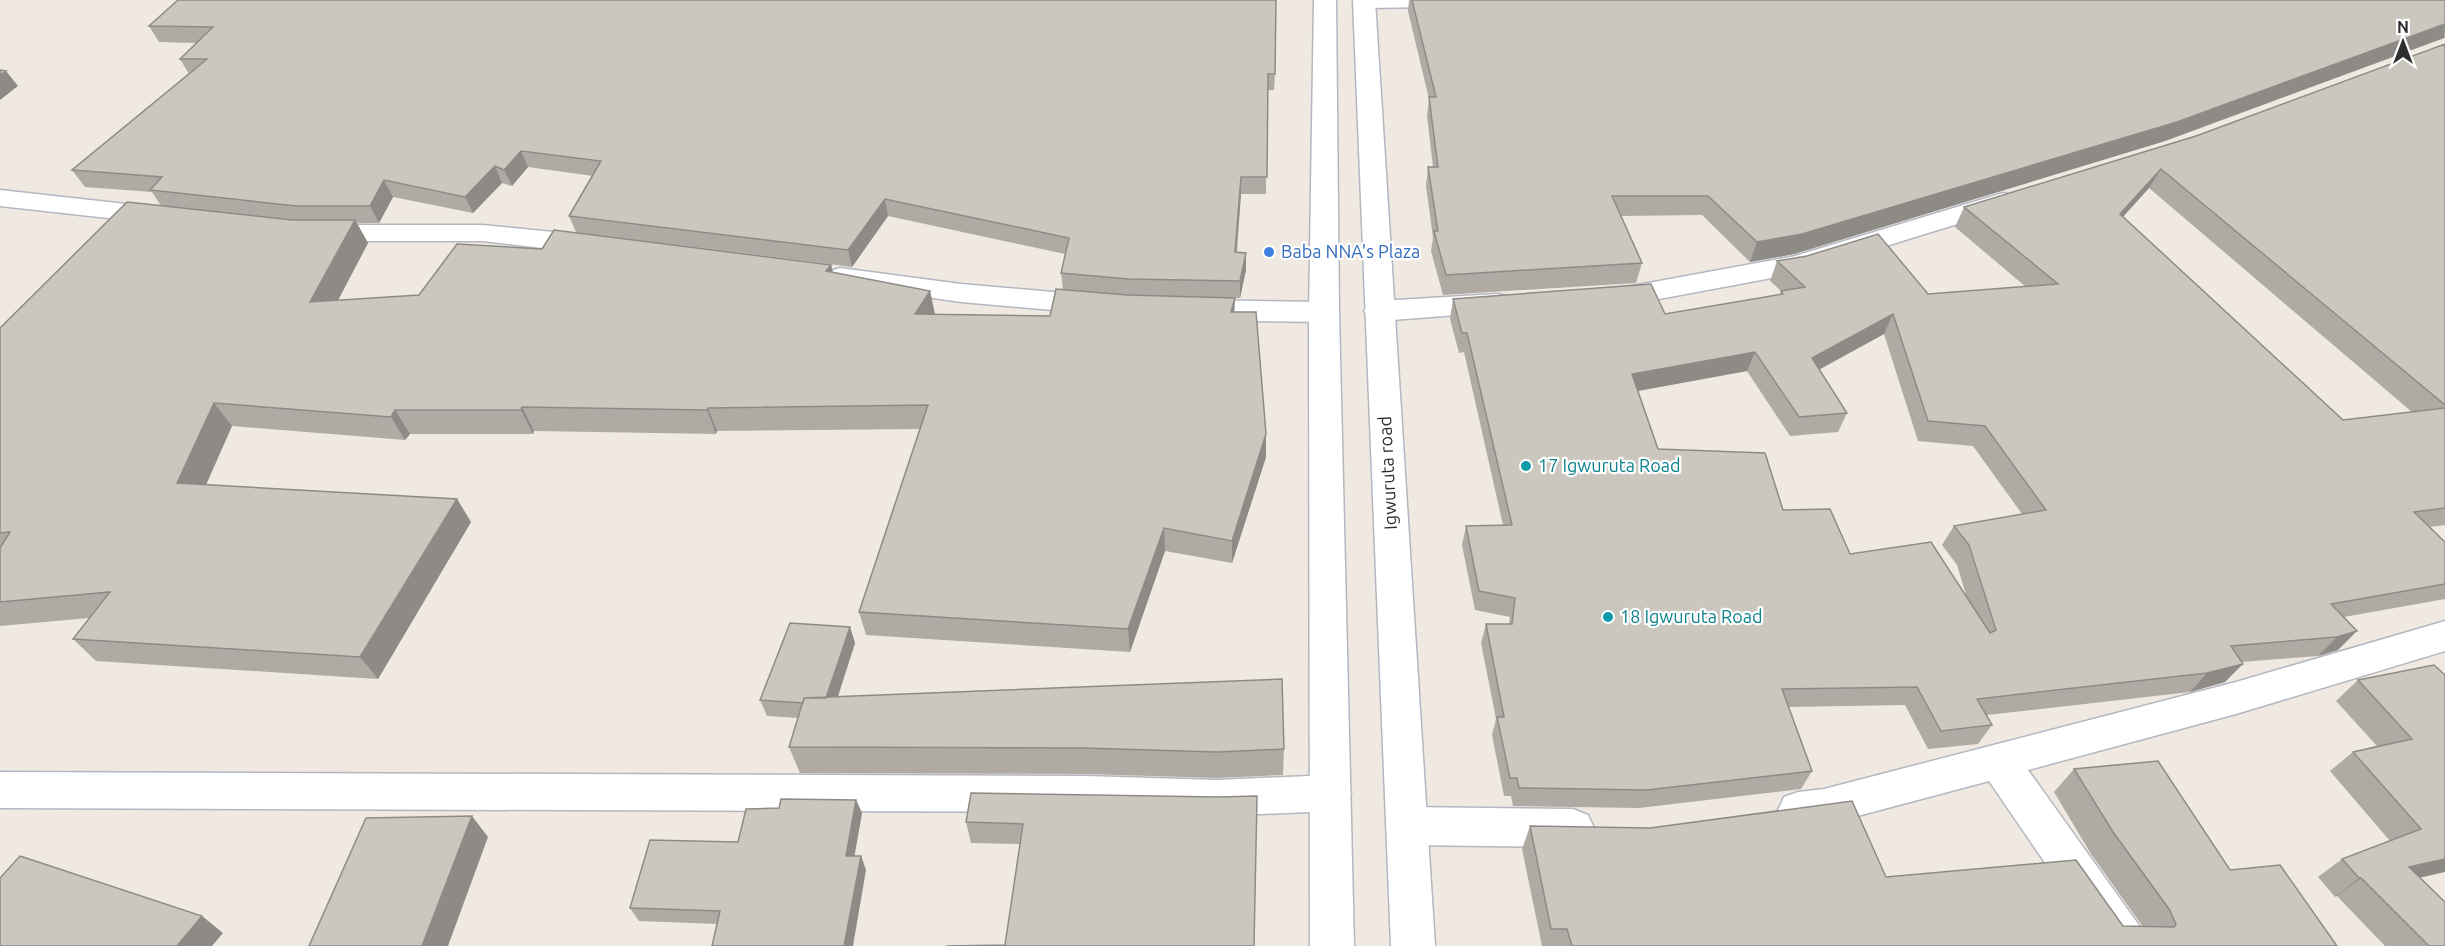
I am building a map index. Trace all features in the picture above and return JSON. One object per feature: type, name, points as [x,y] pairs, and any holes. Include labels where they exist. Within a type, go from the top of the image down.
[{"type":"street","points":[[1325,0],[1324,312],[1332,946]]},
{"type":"street","points":[[1365,0],[1434,0]]},
{"type":"street","name":"Igwuruta road","points":[[1365,0],[1413,946]]},
{"type":"street","points":[[1586,297],[1632,295],[1799,264],[2027,194]]},
{"type":"street","points":[[0,198],[189,219]]},
{"type":"street","points":[[295,231],[483,233],[622,248]]},
{"type":"street","points":[[812,273],[961,293],[1129,307]]},
{"type":"street","points":[[1379,311],[1517,301]]},
{"type":"street","points":[[1162,309],[1324,312]]},
{"type":"street","points":[[1766,814],[1824,807],[1999,762],[2415,663],[2445,636]]},
{"type":"street","points":[[1999,762],[2128,946]]},
{"type":"street","points":[[0,790],[1086,794],[1217,798],[1331,793]]},
{"type":"street","points":[[1407,826],[1605,829]]},
{"type":"building","points":[[178,0],[1276,0],[1275,74],[1268,74],[1267,177],[1241,177],[1235,252],[1246,253],[1240,281],[1128,279],[1061,273],[1069,238],[885,199],[848,250],[569,216],[601,161],[521,151],[504,170],[495,166],[465,197],[384,180],[370,206],[296,206],[150,190],[162,177],[72,170],[207,59],[180,59],[213,27],[149,26]]},
{"type":"building","points":[[1412,0],[2445,0],[2445,24],[2177,122],[1802,234],[1757,242],[1708,196],[1612,196],[1642,263],[1446,275],[1434,231],[1438,231],[1428,167],[1438,167],[1429,97],[1436,97]]},
{"type":"building","points":[[2445,44],[2445,405],[2161,169],[2120,214],[2343,420],[2445,408],[2445,508],[2414,512],[2445,542],[2445,584],[2331,604],[2357,631],[2337,637],[2231,646],[2243,664],[2207,673],[1977,699],[1992,725],[1941,731],[1917,687],[1782,689],[1812,771],[1647,790],[1519,788],[1517,778],[1510,778],[1497,717],[1504,717],[1486,624],[1512,624],[1515,598],[1479,591],[1466,526],[1512,525],[1467,333],[1462,333],[1453,299],[1651,284],[1665,314],[1783,294],[1781,291],[1805,287],[1777,261],[1807,256],[1878,234],[1928,294],[2058,284],[1964,207],[2196,136]],"holes":[[[1893,314],[1928,421],[1985,426],[2046,510],[1954,526],[1969,545],[1996,630],[1990,633],[1931,542],[1850,554],[1830,509],[1783,510],[1765,453],[1658,449],[1632,374],[1755,352],[1799,417],[1847,413],[1812,358]]]},
{"type":"building","points":[[127,202],[292,220],[355,220],[310,302],[419,295],[457,244],[542,249],[554,230],[831,265],[826,271],[930,291],[915,314],[1050,316],[1056,289],[1127,295],[1235,298],[1231,312],[1256,312],[1266,434],[1232,541],[1164,528],[1128,629],[859,612],[928,405],[708,408],[707,410],[522,407],[521,410],[395,410],[391,417],[214,403],[177,483],[457,499],[360,657],[73,639],[110,592],[0,602],[0,548],[10,532],[0,533],[0,328]]},
{"type":"building","points":[[790,623],[850,627],[826,698],[804,698],[803,703],[760,700]]},
{"type":"building","points":[[2434,665],[2445,675],[2445,859],[2409,867],[2445,902],[2445,946],[2429,946],[2342,859],[2421,829],[2353,752],[2412,739],[2358,680]]},
{"type":"building","points":[[1282,679],[1284,749],[1217,752],[1082,748],[789,747],[804,698]]},
{"type":"building","points":[[2158,761],[2230,870],[2280,865],[2337,946],[1572,946],[1567,929],[1551,929],[1530,826],[1650,828],[1852,801],[1886,877],[2076,860],[2123,926],[2174,927],[2176,924],[2169,909],[2113,832],[2074,769]]},
{"type":"building","points":[[971,793],[1257,796],[1254,946],[946,946],[1005,945],[1023,824],[966,822]]},
{"type":"building","points":[[781,799],[856,800],[846,856],[861,856],[844,946],[712,946],[720,911],[630,908],[650,840],[738,842],[746,809],[779,808]]},
{"type":"building","points":[[472,816],[422,946],[309,946],[366,818]]},
{"type":"building","points":[[20,856],[202,916],[177,946],[0,946],[0,878]]},
{"type":"place","name":"Baba NNA's Plaza","points":[[1269,252]]},
{"type":"place","name":"17 Igwuruta Road","points":[[1526,466]]},
{"type":"place","name":"18 Igwuruta Road","points":[[1608,617]]}]
